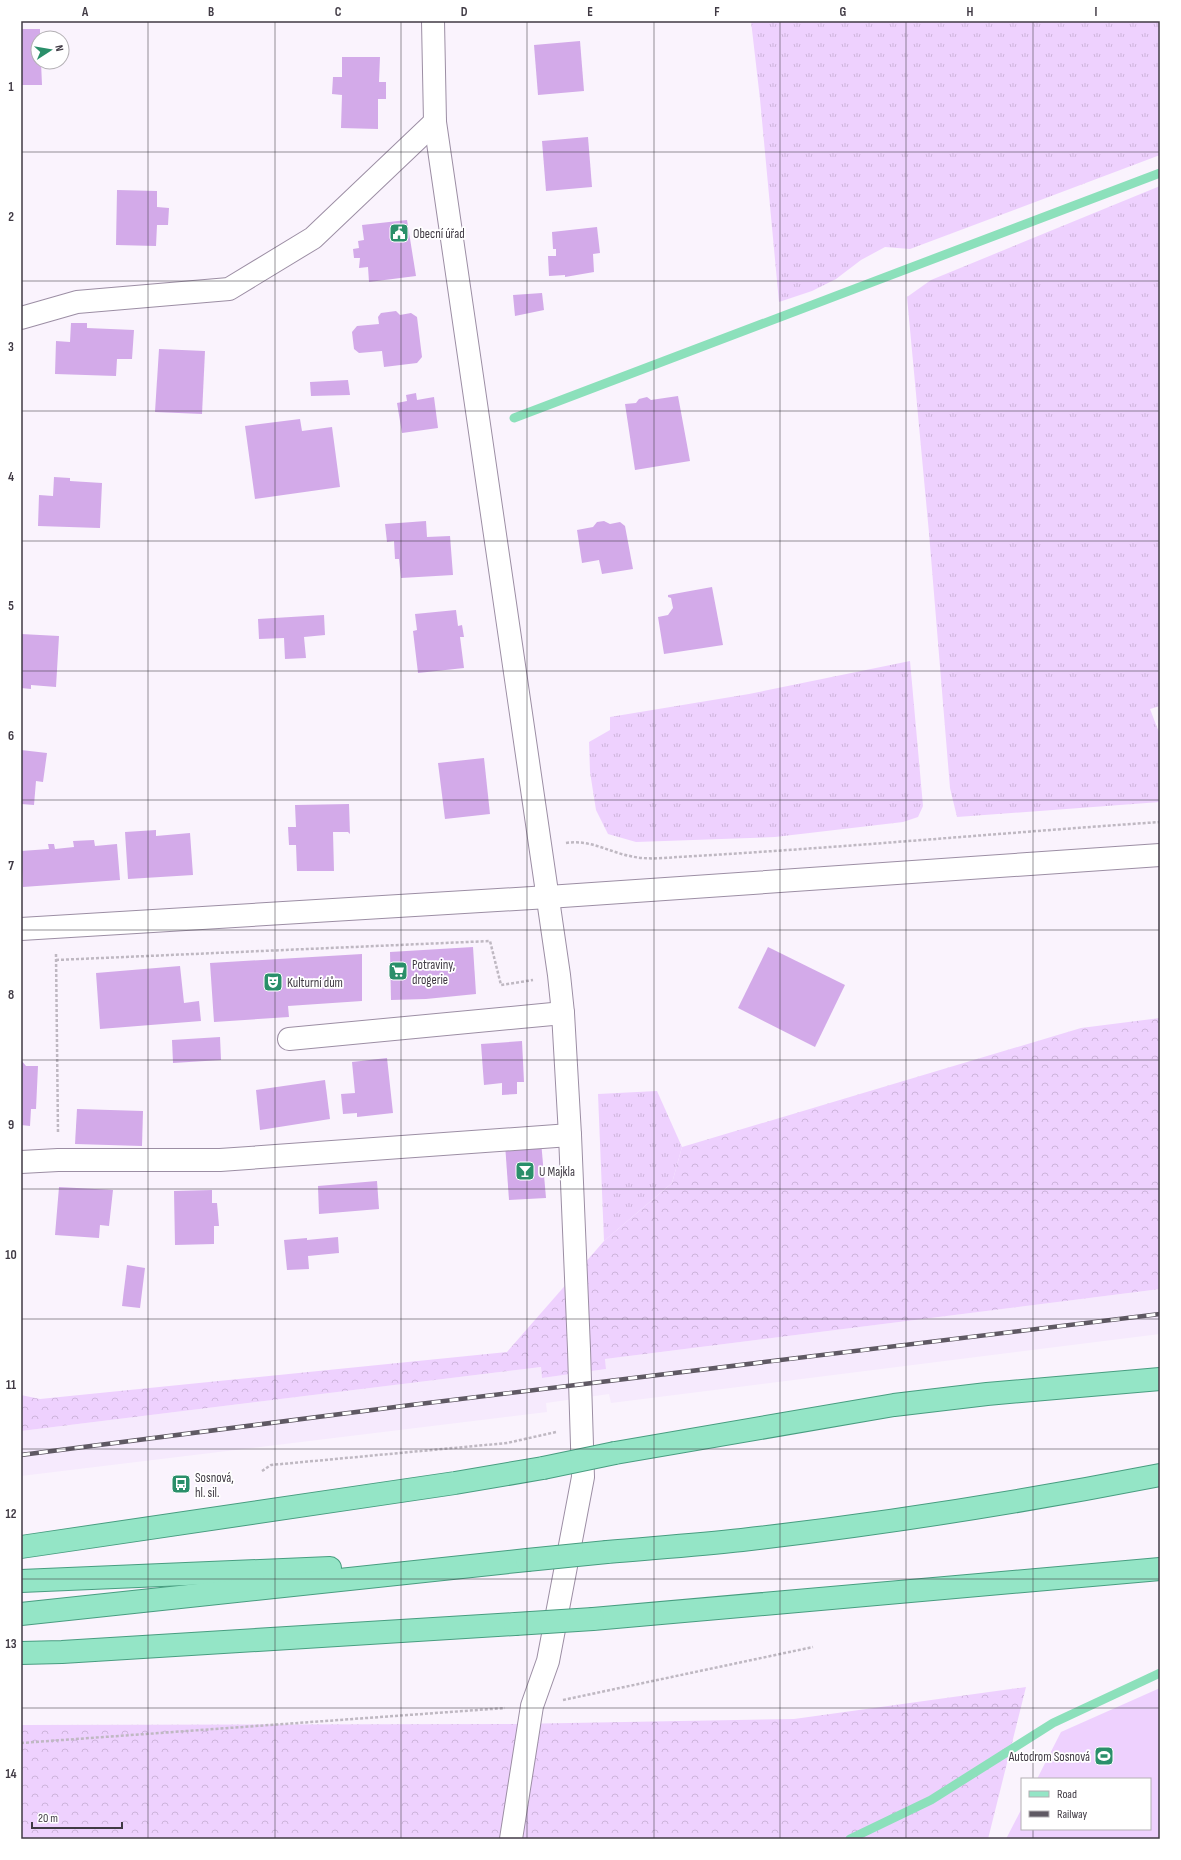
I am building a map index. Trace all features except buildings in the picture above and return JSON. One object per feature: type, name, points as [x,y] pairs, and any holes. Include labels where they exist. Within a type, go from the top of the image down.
[{"type":"main road","points":[[21,1547],[447,1484],[894,1405],[987,1394],[1160,1379]]},
{"type":"main road","points":[[21,1614],[528,1560],[741,1540],[867,1524],[1015,1502],[1158,1475]]},
{"type":"main road","points":[[21,1581],[528,1560]]},
{"type":"main road","points":[[21,1653],[62,1652],[515,1624],[1160,1569]]},
{"type":"street","points":[[433,21],[435,122],[559,975],[563,1013],[570,1135],[583,1477],[548,1661],[532,1706],[511,1839]]},
{"type":"street","points":[[21,318],[77,302],[229,289],[313,238],[435,122]]},
{"type":"street","points":[[21,929],[548,897],[1160,855]]},
{"type":"street","points":[[289,1039],[563,1013]]},
{"type":"street","points":[[21,1162],[58,1160],[220,1160],[570,1135]]},
{"type":"path","points":[[541,848],[571,842],[597,845],[632,857],[655,858],[1160,822]]},
{"type":"path","points":[[56,927],[58,1160]]},
{"type":"path","points":[[56,960],[490,941],[502,985],[559,975]]},
{"type":"path","points":[[262,1471],[271,1465],[507,1443],[581,1425]]},
{"type":"path","points":[[21,1743],[532,1706],[813,1647]]},
{"type":"shaded area","points":[[1160,1289],[1160,1334],[611,1403],[609,1394],[546,1403],[547,1412],[21,1476],[21,1431],[541,1367],[542,1378],[606,1369],[605,1359]]},
{"type":"green space","points":[[751,21],[1160,21],[1160,155],[910,249],[885,247],[861,260],[836,279],[812,291],[779,302],[760,99]]},
{"type":"green space","points":[[1160,186],[1160,706],[1150,709],[1160,735],[1160,802],[957,817],[950,788],[929,533],[907,297],[931,280]]},
{"type":"green space","points":[[910,661],[923,806],[918,817],[903,822],[775,837],[636,842],[608,834],[596,810],[590,772],[589,742],[610,730],[610,717],[749,694]]},
{"type":"green space","points":[[1160,1018],[1160,1289],[605,1359],[606,1369],[542,1378],[541,1367],[21,1431],[21,1395],[40,1399],[507,1352],[604,1241],[672,1183],[682,1147],[1081,1028]]},
{"type":"green space","points":[[657,1091],[682,1147],[672,1183],[604,1241],[598,1094]]},
{"type":"green space","points":[[1026,1687],[988,1839],[21,1839],[21,1725],[514,1724],[794,1719]]},
{"type":"green space","name":"Autodrom Sosnová","points":[[1160,1688],[1160,1839],[1006,1839],[1021,1810],[1021,1830],[1151,1830],[1151,1778],[1038,1778],[1061,1732]]},
{"type":"waterway","points":[[514,418],[1160,173]]},
{"type":"waterway","points":[[850,1839],[931,1800],[1053,1723],[1160,1673]]},
{"type":"railway","points":[[21,1455],[411,1405],[1160,1314]]},
{"type":"place","name":"Obecní úřad","points":[[399,233]]},
{"type":"place","name":"Potraviny, drogerie","points":[[398,971]]},
{"type":"place","name":"Kulturní dům","points":[[273,982]]},
{"type":"place","name":"U Majkla","points":[[525,1171]]},
{"type":"place","name":"Sosnová, hl. sil.","points":[[181,1484]]},
{"type":"place","name":"Autodrom Sosnová","points":[[1104,1756]]}]
